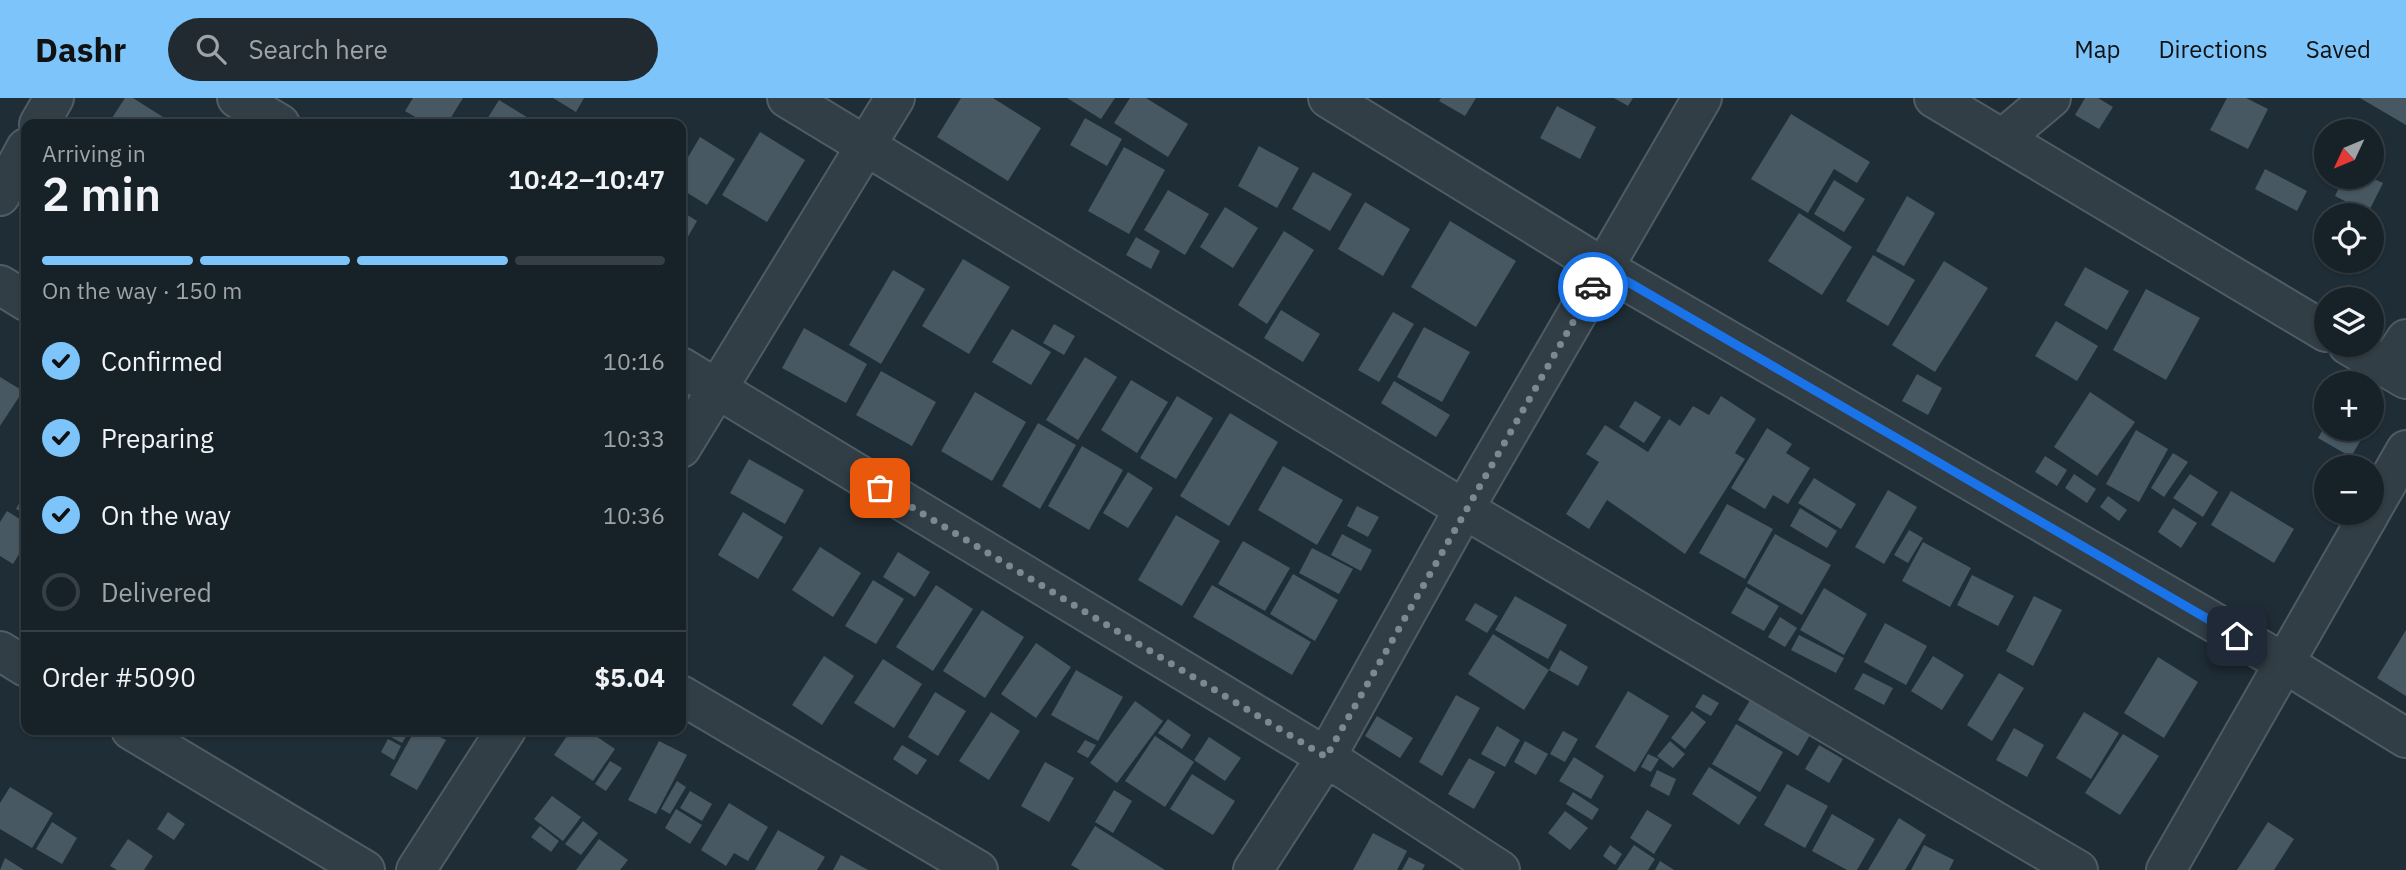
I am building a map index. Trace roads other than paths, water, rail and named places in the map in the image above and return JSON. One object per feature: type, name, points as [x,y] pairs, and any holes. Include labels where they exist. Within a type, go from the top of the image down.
[{"type":"street","points":[[42,119],[54,98]]},
{"type":"street","points":[[237,98],[272,119]]},
{"type":"street","points":[[787,98],[1464,509],[2078,870]]},
{"type":"street","points":[[686,439],[895,98]]},
{"type":"street","points":[[1328,98],[1604,268],[2284,663],[2406,738]]},
{"type":"street","points":[[1253,870],[1326,757],[1464,509],[1702,98]]},
{"type":"street","points":[[1934,98],[2314,324]]},
{"type":"street","points":[[2002,139],[2051,98]]},
{"type":"street","points":[[0,196],[21,157]]},
{"type":"street","points":[[0,285],[21,297]]},
{"type":"street","points":[[686,370],[1326,757],[1500,870]]},
{"type":"street","points":[[2384,489],[2406,450]]},
{"type":"street","points":[[2166,870],[2364,525]]},
{"type":"street","points":[[0,651],[21,664]]},
{"type":"street","points":[[686,698],[978,870]]},
{"type":"street","points":[[139,735],[365,870]]},
{"type":"street","points":[[416,870],[503,735]]}]
